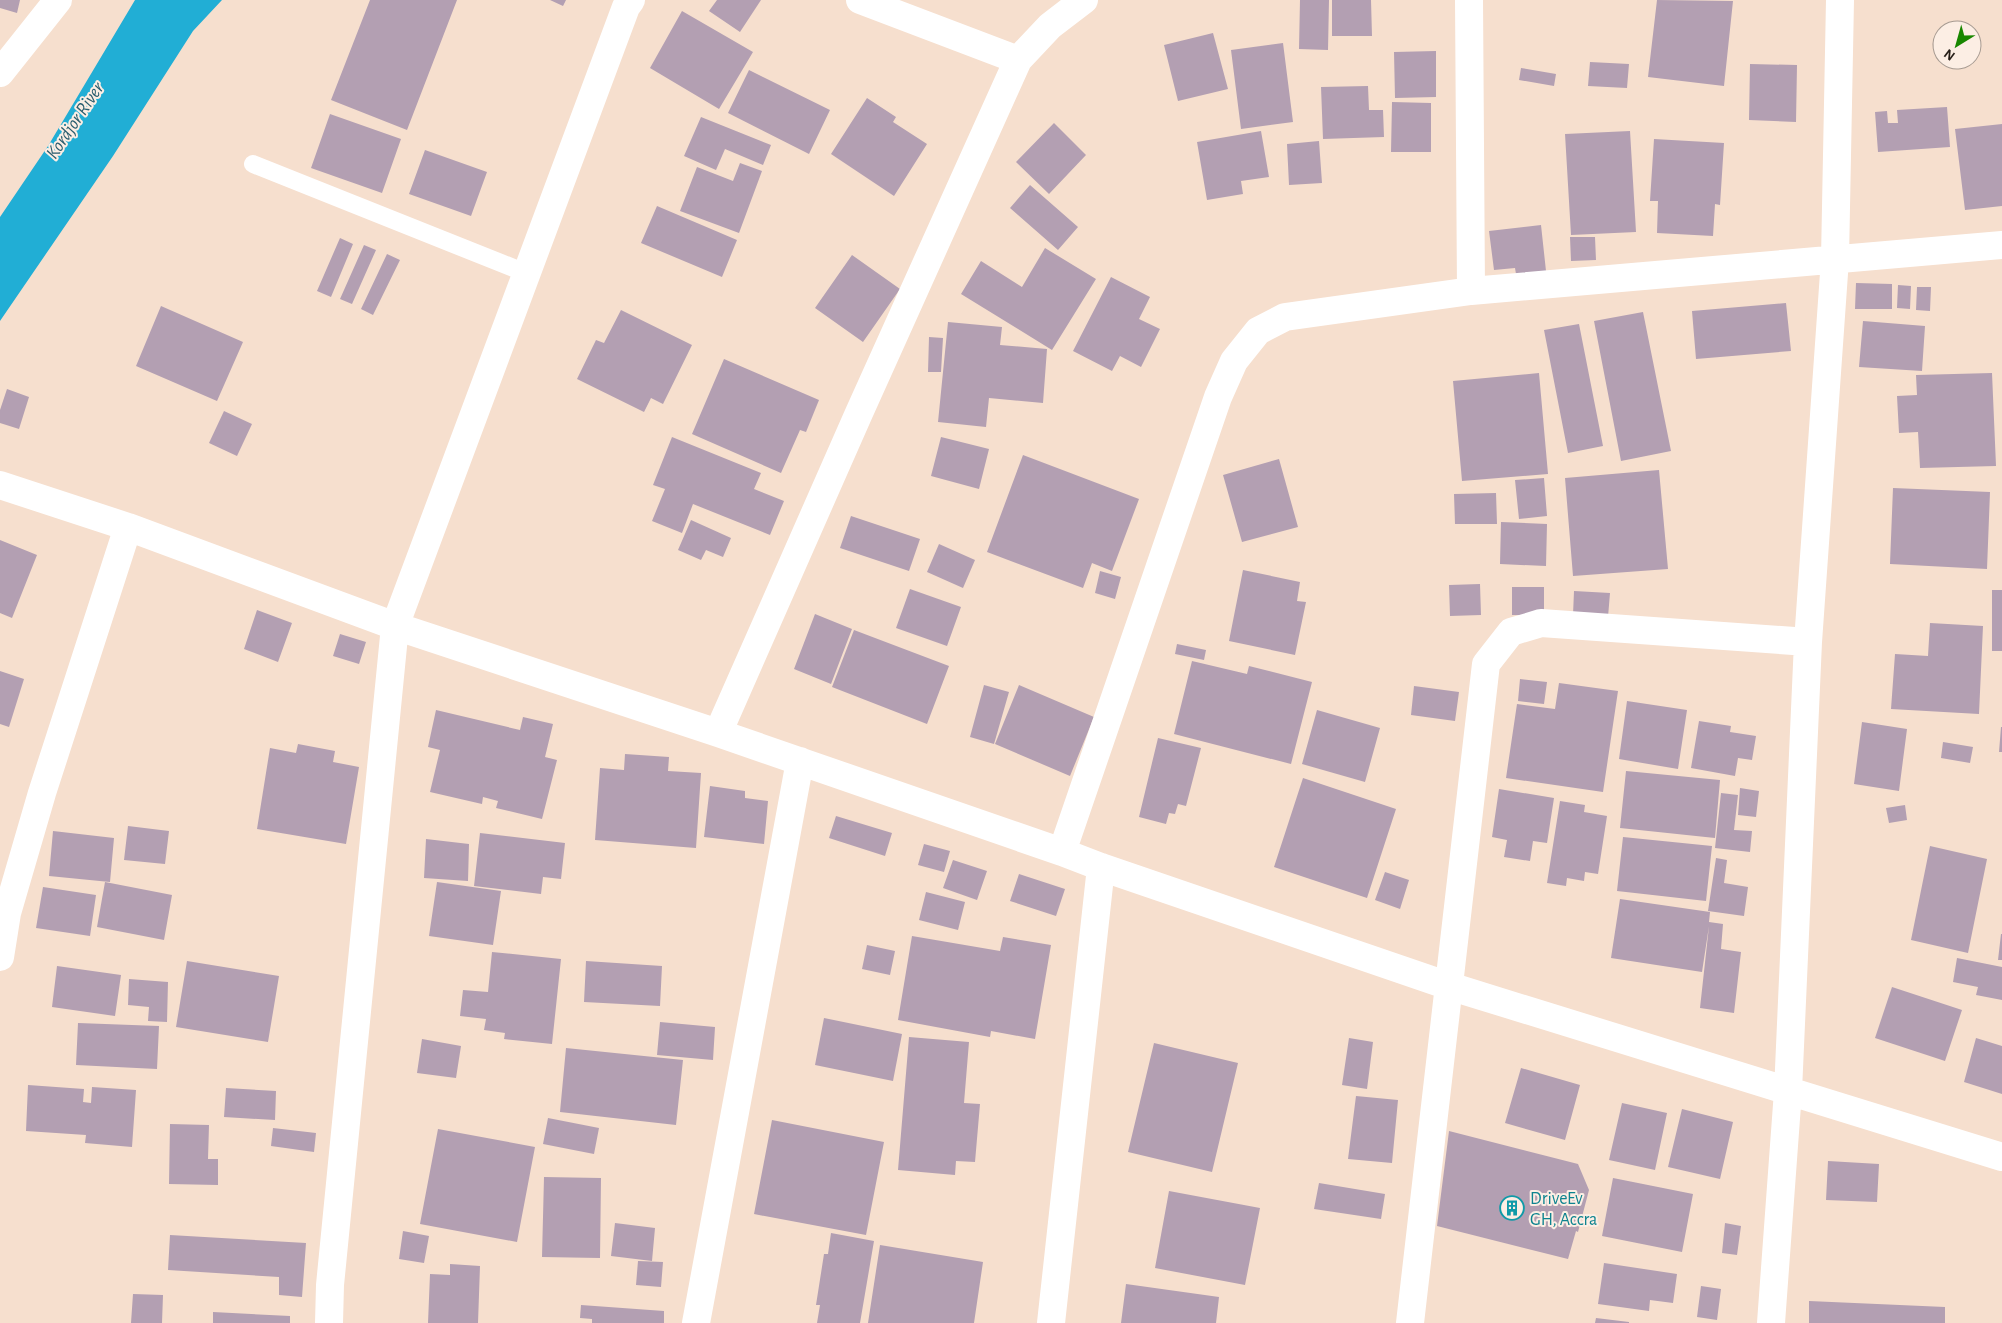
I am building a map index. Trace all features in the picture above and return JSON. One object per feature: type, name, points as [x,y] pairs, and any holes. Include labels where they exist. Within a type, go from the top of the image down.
[{"type":"street","points":[[0,73],[58,0]]},
{"type":"street","points":[[329,1323],[331,1275],[395,626],[626,7],[631,0]]},
{"type":"street","points":[[860,0],[1018,60]]},
{"type":"street","points":[[718,732],[1018,60],[1050,26],[1084,0]]},
{"type":"street","points":[[1469,0],[1471,291]]},
{"type":"street","points":[[1771,1323],[1788,1091],[1808,642],[1835,259],[1840,0]]},
{"type":"street","points":[[1062,852],[1218,397],[1234,361],[1258,331],[1285,317],[1471,291],[2002,245]]},
{"type":"street","points":[[0,485],[128,527],[395,626],[718,732],[1101,867],[1449,986],[2002,1157]]},
{"type":"street","points":[[0,957],[7,913],[42,793],[128,527]]},
{"type":"street","points":[[1410,1323],[1486,664],[1511,632],[1541,623],[1808,642]]},
{"type":"street","points":[[696,1323],[800,761]]},
{"type":"street","points":[[1050,1323],[1101,867]]},
{"type":"lane","points":[[253,164],[526,273]]},
{"type":"water","name":"Kordjor River","points":[[135,0],[222,0],[193,31],[113,156],[0,321],[0,217],[48,146]]},
{"type":"building","points":[[0,0],[20,0],[17,13],[0,8]]},
{"type":"building","points":[[370,0],[457,0],[407,130],[331,100]]},
{"type":"building","points":[[550,0],[566,0],[563,6]]},
{"type":"building","points":[[717,0],[761,0],[740,32],[709,11]]},
{"type":"building","points":[[1300,0],[1329,0],[1328,50],[1299,49]]},
{"type":"building","points":[[1332,0],[1371,0],[1372,36],[1332,36]]},
{"type":"building","points":[[1657,0],[1733,1],[1724,86],[1648,77]]},
{"type":"building","points":[[682,11],[753,52],[719,109],[650,68]]},
{"type":"building","points":[[1213,33],[1228,89],[1178,101],[1164,45]]},
{"type":"building","points":[[1283,43],[1293,122],[1241,129],[1231,50]]},
{"type":"building","points":[[1436,51],[1436,97],[1395,98],[1394,52]]},
{"type":"building","points":[[1590,62],[1629,64],[1627,88],[1588,86]]},
{"type":"building","points":[[1750,64],[1797,65],[1796,122],[1749,120]]},
{"type":"building","points":[[1521,68],[1556,74],[1554,86],[1519,80]]},
{"type":"building","points":[[749,70],[830,110],[809,154],[728,113]]},
{"type":"building","points":[[1368,86],[1369,110],[1383,110],[1384,137],[1323,139],[1321,87]]},
{"type":"building","points":[[867,98],[896,117],[893,122],[927,144],[894,196],[831,154]]},
{"type":"building","points":[[1392,102],[1431,103],[1431,152],[1391,152]]},
{"type":"building","points":[[1947,107],[1950,147],[1878,152],[1875,112],[1887,111],[1888,123],[1898,123],[1897,110]]},
{"type":"building","points":[[330,114],[401,139],[382,193],[311,168]]},
{"type":"building","points":[[701,117],[771,145],[763,165],[725,149],[716,170],[684,156]]},
{"type":"building","points":[[1054,123],[1086,155],[1049,194],[1016,162]]},
{"type":"building","points":[[2002,124],[2002,206],[1965,210],[1955,129]]},
{"type":"building","points":[[1261,131],[1269,177],[1241,181],[1243,194],[1207,200],[1197,142]]},
{"type":"building","points":[[1630,131],[1636,232],[1571,235],[1565,134]]},
{"type":"building","points":[[1654,139],[1724,143],[1720,205],[1715,204],[1713,236],[1657,233],[1658,201],[1650,201]]},
{"type":"building","points":[[1319,141],[1322,183],[1289,185],[1287,144]]},
{"type":"building","points":[[425,150],[487,172],[471,216],[409,194]]},
{"type":"building","points":[[740,163],[762,171],[739,233],[680,211],[697,167],[733,181]]},
{"type":"building","points":[[1030,185],[1078,227],[1058,250],[1010,208]]},
{"type":"building","points":[[657,206],[737,240],[722,277],[641,243]]},
{"type":"building","points":[[1541,225],[1546,271],[1516,274],[1515,268],[1494,270],[1489,231]]},
{"type":"building","points":[[1570,237],[1595,237],[1596,260],[1571,261]]},
{"type":"building","points":[[340,238],[353,244],[331,297],[317,291]]},
{"type":"building","points":[[364,245],[376,250],[352,304],[340,299]]},
{"type":"building","points":[[1045,248],[1096,279],[1052,350],[961,294],[981,261],[1022,287]]},
{"type":"building","points":[[387,254],[400,260],[373,315],[361,309]]},
{"type":"building","points":[[852,255],[900,289],[863,342],[815,308]]},
{"type":"building","points":[[1111,277],[1150,297],[1139,319],[1160,329],[1141,367],[1120,356],[1112,371],[1073,351]]},
{"type":"building","points":[[1856,283],[1892,284],[1892,309],[1855,309]]},
{"type":"building","points":[[1898,285],[1911,286],[1910,309],[1897,308]]},
{"type":"building","points":[[1917,287],[1931,287],[1930,311],[1916,310]]},
{"type":"building","points":[[1786,303],[1791,351],[1696,359],[1692,311]]},
{"type":"building","points":[[161,306],[243,342],[217,401],[136,366]]},
{"type":"building","points":[[621,310],[692,345],[663,404],[651,398],[644,412],[577,379],[596,340],[604,343]]},
{"type":"building","points":[[1643,312],[1671,451],[1621,461],[1594,321]]},
{"type":"building","points":[[1863,321],[1925,326],[1922,371],[1859,367]]},
{"type":"building","points":[[948,322],[1002,327],[1000,345],[1047,349],[1043,403],[989,398],[986,427],[938,422]]},
{"type":"building","points":[[1579,324],[1603,446],[1568,453],[1544,330]]},
{"type":"building","points":[[929,337],[943,338],[941,372],[928,372]]},
{"type":"building","points":[[724,359],[819,400],[806,432],[800,430],[781,473],[692,434]]},
{"type":"building","points":[[1539,373],[1548,474],[1462,481],[1453,381]]},
{"type":"building","points":[[1992,373],[1996,466],[1920,468],[1918,432],[1899,433],[1897,396],[1917,395],[1916,375]]},
{"type":"building","points":[[7,389],[29,397],[19,429],[0,423],[0,410]]},
{"type":"building","points":[[224,411],[252,424],[237,456],[209,443]]},
{"type":"building","points":[[672,437],[761,473],[754,489],[784,501],[770,535],[693,504],[682,533],[652,521],[665,489],[653,485]]},
{"type":"building","points":[[941,437],[989,449],[979,489],[931,476]]},
{"type":"building","points":[[1023,455],[1139,499],[1112,571],[1092,563],[1083,588],[987,552]]},
{"type":"building","points":[[1279,459],[1298,527],[1242,542],[1223,475]]},
{"type":"building","points":[[1659,470],[1668,569],[1573,576],[1565,478]]},
{"type":"building","points":[[1544,478],[1547,516],[1519,519],[1515,480]]},
{"type":"building","points":[[1893,488],[1990,492],[1987,569],[1890,564]]},
{"type":"building","points":[[1496,493],[1497,524],[1455,524],[1454,494]]},
{"type":"building","points":[[851,516],[920,539],[909,571],[840,548]]},
{"type":"building","points":[[691,520],[731,538],[723,557],[706,550],[701,560],[678,550]]},
{"type":"building","points":[[1501,522],[1547,524],[1546,566],[1500,564]]},
{"type":"building","points":[[0,540],[37,555],[12,618],[0,613]]},
{"type":"building","points":[[939,544],[975,560],[963,588],[927,572]]},
{"type":"building","points":[[1243,570],[1300,582],[1297,601],[1306,602],[1295,655],[1229,641]]},
{"type":"building","points":[[1100,571],[1121,577],[1115,599],[1095,593]]},
{"type":"building","points":[[1480,584],[1481,615],[1450,616],[1449,585]]},
{"type":"building","points":[[1512,587],[1544,587],[1544,615],[1512,615]]},
{"type":"building","points":[[910,589],[961,607],[947,646],[896,628]]},
{"type":"building","points":[[1992,590],[2002,590],[2002,651],[1992,651]]},
{"type":"building","points":[[1574,591],[1610,593],[1608,617],[1573,615]]},
{"type":"building","points":[[257,610],[292,623],[278,662],[244,649]]},
{"type":"building","points":[[815,614],[852,629],[831,684],[794,669]]},
{"type":"building","points":[[1930,623],[1983,626],[1979,714],[1891,709],[1895,654],[1928,656]]},
{"type":"building","points":[[854,630],[949,666],[927,724],[832,687]]},
{"type":"building","points":[[340,634],[366,642],[359,664],[333,656]]},
{"type":"building","points":[[1177,644],[1206,650],[1204,660],[1175,654]]},
{"type":"building","points":[[1192,661],[1247,674],[1249,666],[1312,682],[1291,764],[1174,734]]},
{"type":"building","points":[[0,671],[24,679],[9,727],[0,724]]},
{"type":"building","points":[[1520,679],[1547,682],[1544,704],[1518,701]]},
{"type":"building","points":[[1559,683],[1618,691],[1603,792],[1506,778],[1517,704],[1555,709]]},
{"type":"building","points":[[984,685],[1009,692],[994,744],[970,737]]},
{"type":"building","points":[[1019,685],[1094,717],[1070,776],[995,744]]},
{"type":"building","points":[[1414,686],[1459,692],[1455,721],[1411,715]]},
{"type":"building","points":[[1627,701],[1687,710],[1678,769],[1619,759]]},
{"type":"building","points":[[436,710],[520,730],[523,717],[553,724],[545,757],[557,760],[542,819],[496,808],[498,801],[483,797],[482,804],[430,792],[440,750],[428,747]]},
{"type":"building","points":[[1317,710],[1380,728],[1365,782],[1302,764]]},
{"type":"building","points":[[1699,721],[1731,726],[1730,732],[1756,736],[1752,760],[1738,758],[1735,776],[1691,768]]},
{"type":"building","points":[[1862,722],[1907,729],[1899,791],[1854,784]]},
{"type":"building","points":[[2001,727],[2002,752],[1999,752]]},
{"type":"building","points":[[1158,738],[1201,748],[1186,806],[1178,804],[1175,814],[1169,813],[1166,824],[1139,817]]},
{"type":"building","points":[[1943,742],[1973,747],[1970,763],[1941,758]]},
{"type":"building","points":[[298,744],[335,751],[333,762],[359,767],[346,844],[257,829],[270,748],[296,753]]},
{"type":"building","points":[[625,754],[669,757],[668,771],[701,773],[696,848],[595,840],[600,768],[624,770]]},
{"type":"building","points":[[1626,771],[1720,780],[1715,838],[1620,828]]},
{"type":"building","points":[[1303,778],[1396,809],[1367,898],[1274,867]]},
{"type":"building","points":[[710,786],[745,791],[745,798],[768,801],[764,844],[704,837]]},
{"type":"building","points":[[1740,788],[1759,791],[1756,817],[1738,815]]},
{"type":"building","points":[[1499,789],[1554,798],[1547,843],[1533,841],[1530,861],[1504,857],[1507,840],[1492,837]]},
{"type":"building","points":[[1721,793],[1738,795],[1734,830],[1752,831],[1750,852],[1715,848]]},
{"type":"building","points":[[1560,801],[1585,805],[1584,812],[1607,816],[1598,874],[1585,872],[1584,881],[1567,878],[1566,886],[1547,883]]},
{"type":"building","points":[[1905,805],[1907,820],[1889,823],[1886,808]]},
{"type":"building","points":[[836,816],[892,833],[885,856],[829,838]]},
{"type":"building","points":[[128,826],[169,831],[165,864],[124,860]]},
{"type":"building","points":[[53,831],[114,838],[110,882],[49,876]]},
{"type":"building","points":[[480,833],[565,843],[561,879],[543,877],[541,894],[474,886]]},
{"type":"building","points":[[1623,837],[1712,846],[1706,901],[1617,891]]},
{"type":"building","points":[[426,839],[469,844],[468,881],[424,878]]},
{"type":"building","points":[[924,844],[950,851],[944,872],[918,865]]},
{"type":"building","points":[[1930,846],[1987,859],[1968,953],[1911,940]]},
{"type":"building","points":[[1716,858],[1727,860],[1724,883],[1748,887],[1744,916],[1708,911]]},
{"type":"building","points":[[953,860],[987,871],[977,900],[943,888]]},
{"type":"building","points":[[1385,872],[1409,880],[1400,909],[1375,900]]},
{"type":"building","points":[[1019,874],[1065,889],[1056,916],[1010,901]]},
{"type":"building","points":[[105,882],[172,895],[164,940],[97,927]]},
{"type":"building","points":[[437,882],[501,891],[493,945],[429,936]]},
{"type":"building","points":[[43,887],[96,895],[90,936],[36,928]]},
{"type":"building","points":[[926,892],[965,902],[958,930],[919,920]]},
{"type":"building","points":[[1620,899],[1710,912],[1709,922],[1723,924],[1721,949],[1741,952],[1734,1013],[1700,1008],[1709,926],[1702,972],[1611,958]]},
{"type":"building","points":[[2001,934],[2002,960],[1998,960]]},
{"type":"building","points":[[912,936],[1000,951],[1003,937],[1051,945],[1035,1039],[991,1031],[990,1037],[898,1020]]},
{"type":"building","points":[[867,945],[895,951],[890,975],[862,969]]},
{"type":"building","points":[[492,952],[561,959],[552,1044],[504,1039],[505,1033],[484,1030],[486,1019],[460,1016],[463,990],[488,992]]},
{"type":"building","points":[[1957,958],[2002,967],[2002,1000],[1976,995],[1978,987],[1953,982]]},
{"type":"building","points":[[187,961],[279,976],[268,1042],[176,1027]]},
{"type":"building","points":[[586,961],[662,966],[660,1006],[584,1002]]},
{"type":"building","points":[[57,966],[121,975],[115,1016],[52,1007]]},
{"type":"building","points":[[129,979],[168,982],[167,1022],[148,1021],[149,1007],[128,1005]]},
{"type":"building","points":[[1892,987],[1962,1010],[1945,1061],[1875,1038]]},
{"type":"building","points":[[824,1018],[902,1034],[893,1081],[815,1065]]},
{"type":"building","points":[[660,1022],[715,1027],[713,1060],[657,1055]]},
{"type":"building","points":[[78,1023],[159,1026],[157,1069],[76,1065]]},
{"type":"building","points":[[909,1037],[969,1042],[964,1103],[980,1104],[975,1162],[956,1161],[955,1175],[898,1170]]},
{"type":"building","points":[[1349,1038],[1373,1042],[1367,1089],[1342,1085]]},
{"type":"building","points":[[1976,1038],[2002,1046],[2002,1094],[1964,1082]]},
{"type":"building","points":[[422,1039],[461,1046],[456,1078],[417,1073]]},
{"type":"building","points":[[1154,1043],[1238,1063],[1212,1172],[1128,1152]]},
{"type":"building","points":[[566,1048],[683,1060],[676,1125],[560,1112]]},
{"type":"building","points":[[1521,1068],[1580,1085],[1565,1140],[1505,1123]]},
{"type":"building","points":[[28,1085],[84,1089],[83,1102],[91,1103],[92,1087],[136,1090],[132,1147],[85,1143],[86,1135],[26,1131]]},
{"type":"building","points":[[226,1088],[276,1091],[275,1120],[224,1117]]},
{"type":"building","points":[[1356,1096],[1398,1100],[1392,1163],[1348,1159]]},
{"type":"building","points":[[1622,1103],[1667,1113],[1655,1170],[1609,1160]]},
{"type":"building","points":[[1682,1109],[1733,1122],[1720,1179],[1668,1167]]},
{"type":"building","points":[[548,1118],[599,1128],[594,1154],[543,1144]]},
{"type":"building","points":[[772,1120],[884,1142],[866,1235],[754,1214]]},
{"type":"building","points":[[170,1124],[209,1125],[208,1159],[218,1159],[218,1185],[169,1184]]},
{"type":"building","points":[[273,1128],[316,1133],[314,1152],[271,1146]]},
{"type":"building","points":[[438,1129],[535,1147],[517,1242],[420,1224]]},
{"type":"building","name":"DriveEv GH, Accra","points":[[1449,1131],[1578,1164],[1589,1190],[1578,1232],[1576,1231],[1568,1259],[1437,1226]]},
{"type":"building","points":[[1828,1161],[1879,1164],[1877,1202],[1826,1200]]},
{"type":"building","points":[[544,1177],[601,1178],[600,1258],[542,1257]]},
{"type":"building","points":[[1613,1178],[1693,1194],[1682,1252],[1602,1236]]},
{"type":"building","points":[[1319,1183],[1385,1194],[1381,1219],[1314,1209]]},
{"type":"building","points":[[1169,1191],[1260,1208],[1245,1285],[1155,1268]]},
{"type":"building","points":[[615,1223],[655,1228],[652,1261],[611,1256]]},
{"type":"building","points":[[1725,1223],[1741,1226],[1737,1255],[1722,1253]]},
{"type":"building","points":[[403,1231],[429,1236],[424,1263],[399,1259]]},
{"type":"building","points":[[831,1233],[874,1241],[860,1323],[817,1323],[820,1305],[816,1305],[824,1254],[828,1254]]},
{"type":"building","points":[[170,1235],[306,1243],[302,1297],[279,1295],[279,1277],[168,1270]]},
{"type":"building","points":[[880,1245],[983,1262],[974,1323],[868,1323]]},
{"type":"building","points":[[638,1261],[663,1262],[661,1287],[636,1285]]},
{"type":"building","points":[[1604,1263],[1677,1274],[1673,1303],[1650,1300],[1649,1311],[1598,1304]]},
{"type":"building","points":[[450,1264],[480,1266],[478,1323],[428,1323],[430,1274],[450,1275]]},
{"type":"building","points":[[1126,1284],[1219,1297],[1216,1323],[1121,1323]]},
{"type":"building","points":[[1701,1286],[1721,1289],[1717,1320],[1697,1317]]},
{"type":"building","points":[[133,1294],[163,1295],[162,1323],[131,1323]]},
{"type":"building","points":[[1809,1301],[1945,1307],[1945,1323],[1809,1323]]},
{"type":"building","points":[[581,1305],[664,1311],[664,1323],[592,1323],[592,1319],[580,1318]]},
{"type":"building","points":[[213,1312],[290,1316],[290,1323],[213,1323]]},
{"type":"building","points":[[1596,1318],[1629,1322],[1629,1323],[1595,1323]]},
{"type":"place","name":"DriveEv GH, Accra","points":[[1512,1208]]}]
